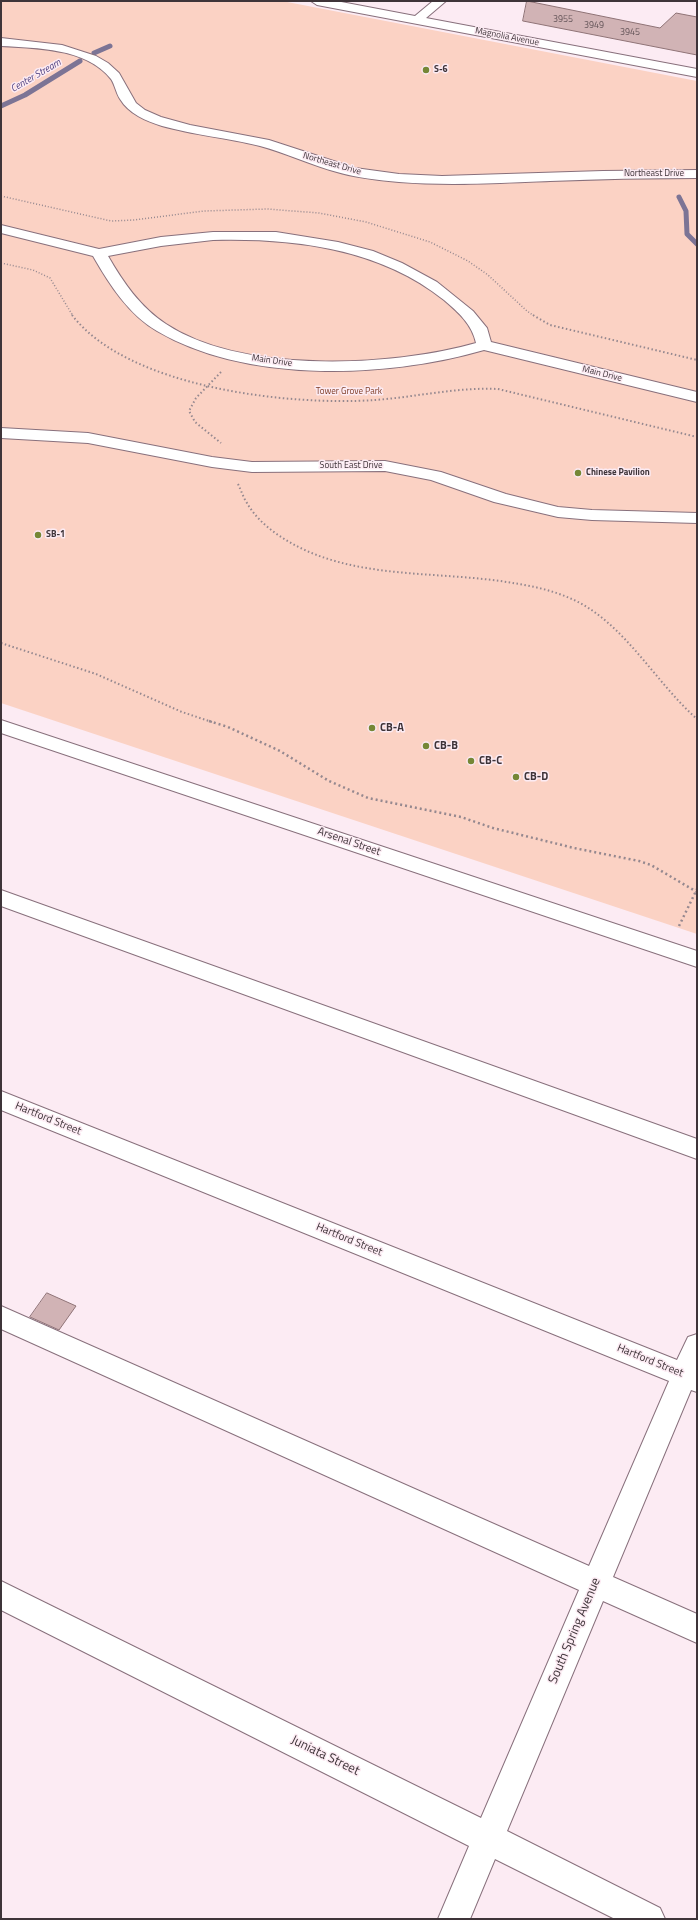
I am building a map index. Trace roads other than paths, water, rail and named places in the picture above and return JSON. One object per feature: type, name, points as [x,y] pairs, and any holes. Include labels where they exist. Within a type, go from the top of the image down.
[{"type":"street","name":"Magnolia Avenue","points":[[317,1],[697,74]]},
{"type":"street","points":[[418,20],[440,1]]},
{"type":"street","name":"Northeast Drive","points":[[1,42],[38,46],[91,58],[114,75],[121,85],[128,102],[135,110],[161,121],[263,143],[360,173],[401,178],[449,180],[500,180],[611,174],[697,174]]},
{"type":"street","points":[[1,229],[99,253],[182,239],[230,236],[281,237],[338,245],[374,256],[405,269],[436,287],[460,307],[479,329],[484,346]]},
{"type":"street","name":"Main Drive","points":[[99,253],[117,286],[139,311],[163,329],[197,345],[237,356],[286,364],[342,368],[400,363],[466,352],[484,346],[697,397]]},
{"type":"street","name":"South East Drive","points":[[1,433],[88,438],[230,464],[269,468],[364,465],[385,466],[435,476],[500,498],[558,512],[592,515],[697,518]]},
{"type":"street","name":"Arsenal Street","points":[[1,726],[697,959]]},
{"type":"street","points":[[1,898],[697,1149]]},
{"type":"street","name":"Hartford Street","points":[[1,1100],[691,1377]]},
{"type":"street","points":[[1,1317],[697,1629]]},
{"type":"street","name":"South Spring Avenue","points":[[454,1919],[595,1583],[691,1377],[697,1345]]},
{"type":"street","name":"Juniata Street","points":[[1,1595],[649,1919]]},
{"type":"waterway","name":"Center Stream","points":[[94,53],[110,46]]},
{"type":"waterway","name":"Center Stream","points":[[1,106],[25,95],[80,61]]},
{"type":"waterway","points":[[679,197],[686,211],[687,234],[697,244]]},
{"type":"place","name":"S-6","points":[[426,70]]},
{"type":"place","name":"Chinese Pavilion","points":[[578,473]]},
{"type":"place","name":"SB-1","points":[[38,535]]},
{"type":"place","name":"CB-A","points":[[372,728]]},
{"type":"place","name":"CB-B","points":[[426,746]]},
{"type":"place","name":"CB-C","points":[[471,761]]},
{"type":"place","name":"CB-D","points":[[516,777]]},
{"type":"park label","name":"Tower Grove Park","points":[[349,392]]}]
